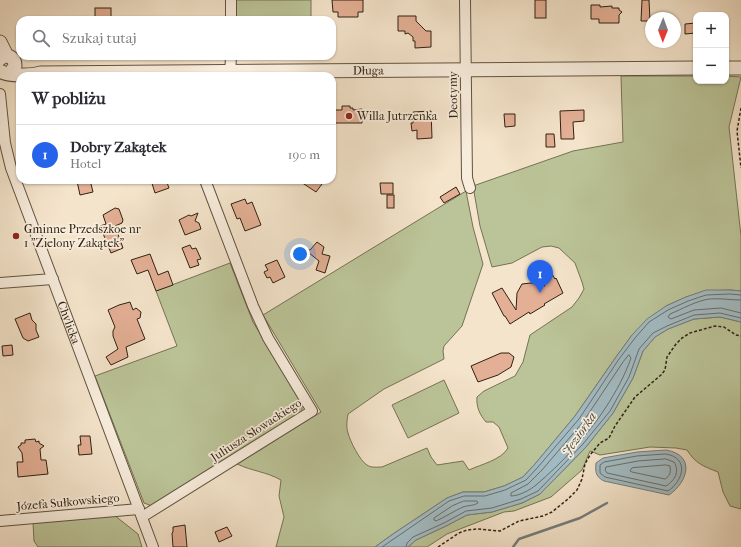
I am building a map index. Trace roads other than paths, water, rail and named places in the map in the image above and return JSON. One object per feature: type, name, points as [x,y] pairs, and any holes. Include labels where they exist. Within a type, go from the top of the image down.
[{"type":"street","points":[[230,0],[231,16]]},
{"type":"street","name":"Deotymy","points":[[466,0],[467,178],[470,188]]},
{"type":"street","points":[[0,42],[5,67]]},
{"type":"street","points":[[230,72],[231,60]]},
{"type":"street","name":"Długa","points":[[5,67],[36,70],[39,72]]},
{"type":"street","name":"Długa","points":[[289,72],[466,69],[693,68]]},
{"type":"street","points":[[729,68],[741,68]]},
{"type":"street","name":"Chylicka","points":[[0,94],[5,143],[8,157],[16,179]]},
{"type":"street","name":"Chylicka","points":[[18,184],[153,547]]},
{"type":"street","name":"Juliusza Słowackiego","points":[[140,513],[312,412],[268,338],[259,319],[207,184]]},
{"type":"street","points":[[0,283],[53,279]]},
{"type":"street","name":"Józefa Sułkowskiego","points":[[0,521],[140,513]]},
{"type":"water","name":"Jeziorka","points":[[706,290],[741,291],[741,322],[720,317],[694,319],[668,329],[655,337],[643,351],[633,378],[613,413],[586,447],[540,494],[522,503],[492,512],[467,515],[416,540],[408,547],[375,547],[447,498],[463,492],[484,492],[504,486],[523,477],[575,416],[632,335],[647,319],[666,306]]},
{"type":"water","points":[[666,450],[676,453],[682,457],[686,470],[681,483],[676,490],[669,495],[604,481],[599,478],[597,474],[596,463],[603,458],[637,452]]},
{"type":"waterway","points":[[513,547],[519,539],[580,518],[607,503]]},
{"type":"place","name":"Willa Jutrzenka","points":[[349,116]]},
{"type":"place","name":"Gminne Przedszkoe nr 1 \"Zielony Zakątek\"","points":[[16,236]]},
{"type":"place","name":"Dobry Zakątek","points":[[540,293]]}]
